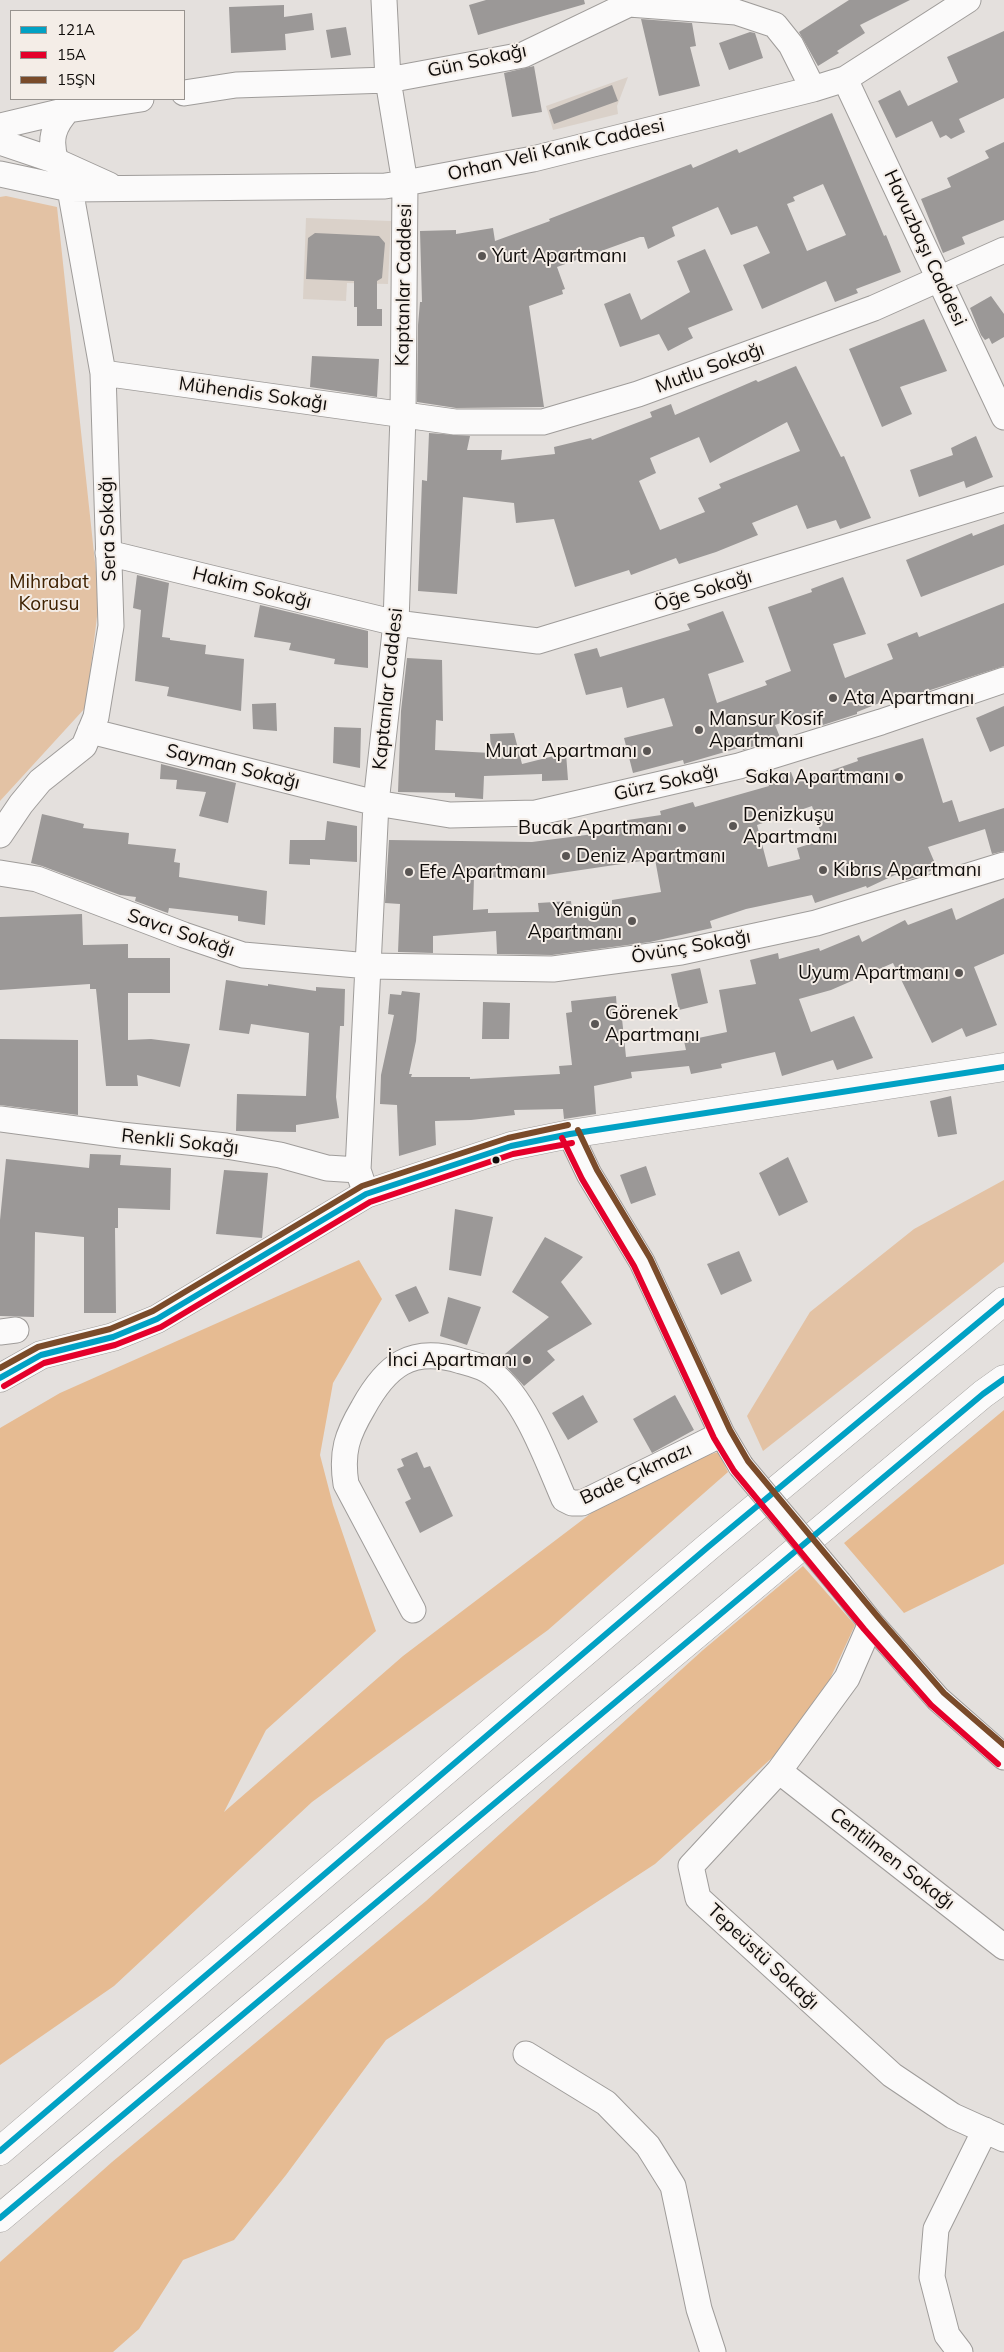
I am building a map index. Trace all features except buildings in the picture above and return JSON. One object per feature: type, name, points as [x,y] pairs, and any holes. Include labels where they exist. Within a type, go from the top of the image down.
[{"type":"main road","points":[[0,1378],[41,1355],[113,1337],[157,1320],[362,1182],[511,1146],[570,1134],[1004,1067]]},
{"type":"main road","points":[[0,2151],[700,1553],[1004,1301]]},
{"type":"main road","points":[[0,2218],[937,1432],[1004,1378]]},
{"type":"street","name":"Kaptanlar Caddesi","points":[[362,1182],[376,803],[396,623],[403,415],[405,182],[388,80],[384,0]]},
{"type":"street","name":"Orhan Veli Kanık Caddesi","points":[[0,174],[70,189],[385,186],[532,159],[813,89],[845,79],[968,0]]},
{"type":"street","name":"Gün Sokağı","points":[[185,92],[236,85],[388,80],[523,55],[628,2],[736,12],[775,25],[791,45],[813,89]]},
{"type":"street","name":"Havuzbaşı Caddesi","points":[[845,79],[1004,417]]},
{"type":"street","points":[[0,126],[68,110],[135,100]]},
{"type":"street","points":[[56,161],[51,147],[54,130],[59,120],[68,110]]},
{"type":"street","points":[[0,142],[56,161],[116,188]]},
{"type":"street","name":"Sera Sokağı","points":[[0,835],[21,804],[40,781],[84,746],[96,717],[111,626],[103,373],[70,189]]},
{"type":"street","name":"Mutlu Sokağı","points":[[403,415],[455,422],[543,422],[638,394],[874,308],[1004,250]]},
{"type":"street","name":"Mühendis Sokağı","points":[[103,373],[403,415]]},
{"type":"street","name":"Öḡe Sokağı","points":[[396,623],[538,641],[1004,499]]},
{"type":"street","name":"Hakim Sokağı","points":[[108,554],[396,623]]},
{"type":"street","name":"Gürz Sokağı","points":[[376,803],[450,815],[536,813],[739,766],[881,722],[1004,680]]},
{"type":"street","name":"Sayman Sokağı","points":[[90,731],[376,803]]},
{"type":"street","name":"Övünç Sokağı","points":[[369,966],[553,969],[681,952],[816,923],[1004,865]]},
{"type":"street","name":"Savcı Sokağı","points":[[0,872],[37,879],[184,935],[243,955],[369,966]]},
{"type":"street","name":"Renkli Sokağı","points":[[0,1119],[121,1135],[226,1146],[280,1155],[327,1168],[362,1182]]},
{"type":"street","points":[[570,1134],[589,1174],[642,1262],[722,1434],[741,1466],[840,1583],[871,1623],[938,1699],[1004,1757]]},
{"type":"street","name":"Bade Çıkmazı","points":[[413,1610],[346,1484],[344,1470],[345,1446],[351,1430],[377,1383],[389,1370],[406,1360],[437,1355],[482,1367],[493,1374],[504,1385],[529,1420],[564,1499],[572,1503],[582,1503],[722,1434]]},
{"type":"street","name":"Tepeüstü Sokağı","points":[[871,1623],[847,1678],[779,1771],[691,1866],[698,1898],[892,2075],[953,2116],[994,2134]]},
{"type":"street","name":"Centilmen Sokağı","points":[[779,1771],[1004,1947]]},
{"type":"street","points":[[526,2054],[606,2103],[648,2146],[673,2186],[699,2309],[713,2352]]},
{"type":"street","points":[[960,2352],[947,2335],[932,2277],[936,2229],[994,2134]]},
{"type":"shaded area","points":[[628,77],[617,106],[618,114],[553,130],[546,106]]},
{"type":"shaded area","points":[[306,218],[391,221],[388,284],[347,283],[346,301],[303,299]]},
{"type":"shaded area","points":[[359,1260],[382,1299],[333,1383],[320,1455],[333,1505],[376,1631],[266,1730],[224,1812],[403,1656],[598,1508],[686,1462],[718,1452],[728,1472],[548,1630],[312,1802],[114,1986],[0,2065],[0,1428],[60,1393]]},
{"type":"shaded area","points":[[1004,1410],[1004,1564],[904,1613],[844,1543]]},
{"type":"shaded area","points":[[803,1566],[855,1625],[830,1679],[774,1756],[655,1864],[386,2040],[286,2175],[234,2240],[183,2260],[139,2329],[113,2352],[0,2352],[0,2262],[112,2162],[426,1901],[703,1650]]},
{"type":"green space","name":"Mihrabat Korusu","points":[[6,196],[57,207],[99,600],[86,707],[0,801],[0,197]]},
{"type":"green space","points":[[1004,1180],[1004,1262],[763,1451],[747,1416],[810,1312],[914,1229]]},
{"type":"transit line","name":"121A","points":[[0,1378],[41,1355],[113,1337],[157,1319],[366,1194],[511,1146],[570,1134],[1004,1067]]},
{"type":"transit line","name":"15ŞN","points":[[0,1368],[38,1347],[110,1329],[153,1311],[362,1186],[508,1138],[568,1125]]},
{"type":"transit line","name":"15ŞN","points":[[578,1130],[597,1170],[650,1258],[730,1430],[748,1461],[944,1693],[1004,1745]]},
{"type":"transit line","name":"15A","points":[[562,1138],[582,1179],[634,1266],[714,1438],[734,1471],[864,1629],[931,1705],[998,1764]]},
{"type":"transit line","name":"15A","points":[[4,1386],[44,1363],[115,1345],[161,1327],[370,1202],[513,1154],[572,1143]]},
{"type":"transit line","name":"121A","points":[[0,2151],[708,1547],[1004,1301]]},
{"type":"transit line","name":"121A","points":[[0,2218],[983,1394],[1004,1379]]},
{"type":"place","name":"Yurt Apartmanı","points":[[482,256]]},
{"type":"place","name":"Ata Apartmanı","points":[[833,698]]},
{"type":"place","name":"Mansur Kosif Apartmanı","points":[[699,730]]},
{"type":"place","name":"Murat Apartmanı","points":[[647,751]]},
{"type":"place","name":"Saka Apartmanı","points":[[899,777]]},
{"type":"place","name":"Denizkuşu Apartmanı","points":[[733,826]]},
{"type":"place","name":"Bucak Apartmanı","points":[[682,828]]},
{"type":"place","name":"Deniz Apartmanı","points":[[566,856]]},
{"type":"place","name":"Kıbrıs Apartmanı","points":[[823,870]]},
{"type":"place","name":"Efe Apartmanı","points":[[409,872]]},
{"type":"place","name":"Yenigün Apartmanı","points":[[632,921]]},
{"type":"place","name":"Uyum Apartmanı","points":[[959,973]]},
{"type":"place","name":"Görenek Apartmanı","points":[[595,1024]]},
{"type":"place","name":"İnci Apartmanı","points":[[527,1360]]}]
